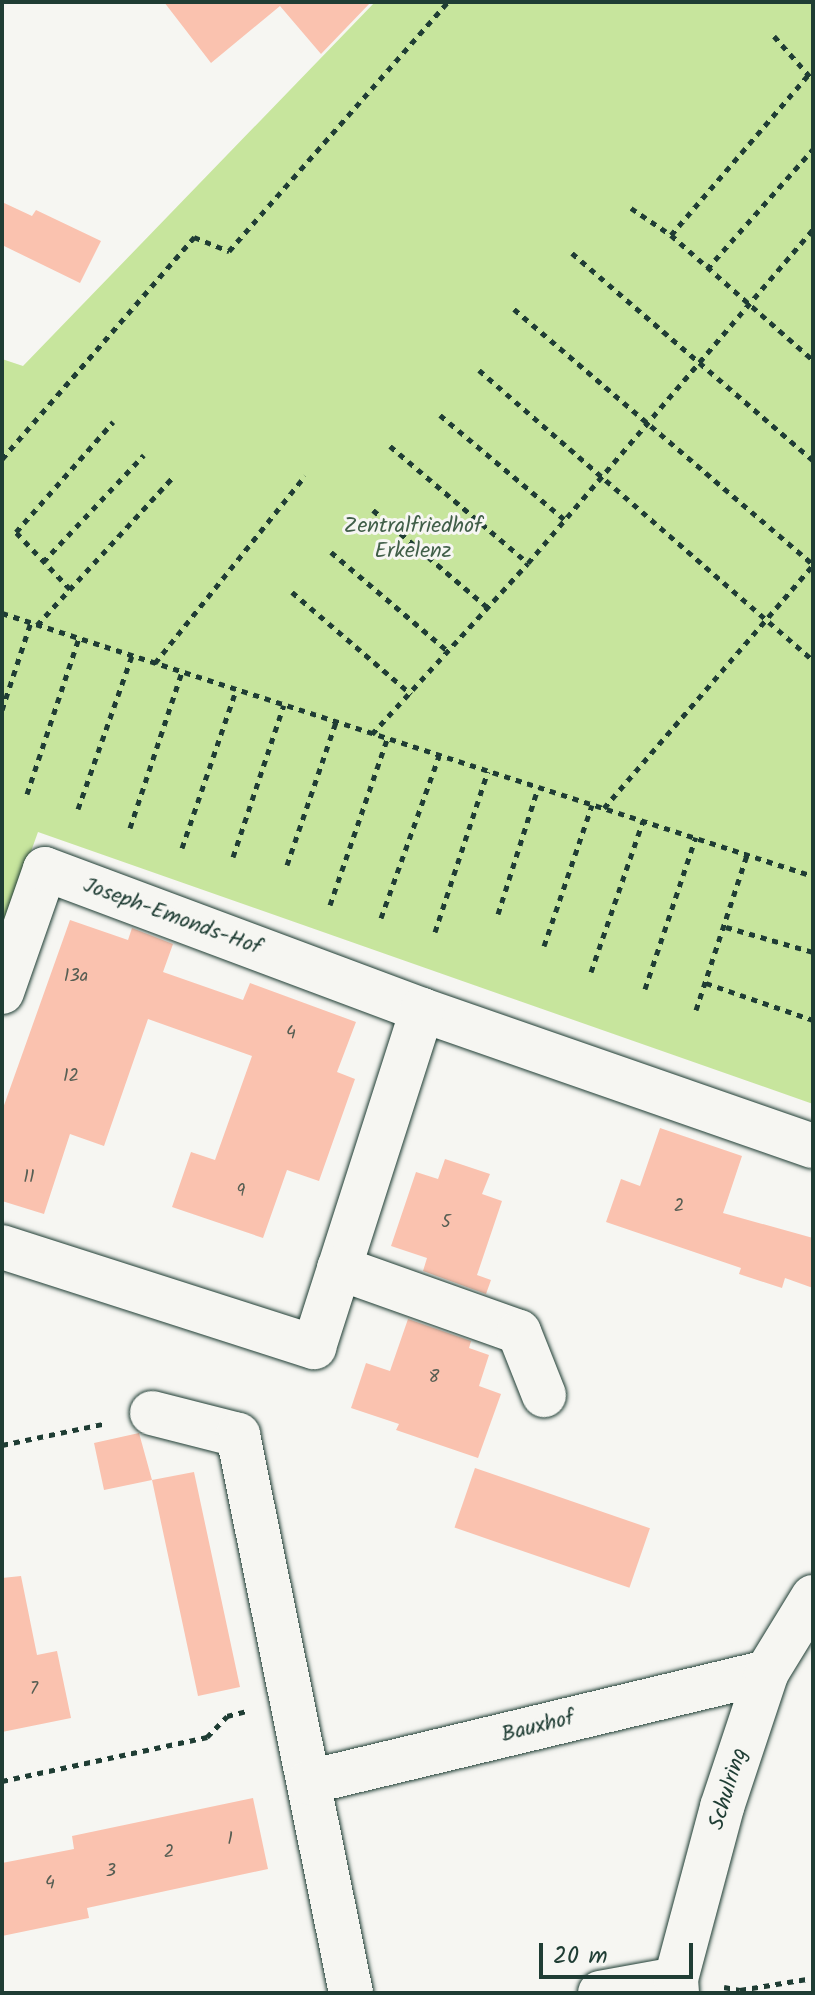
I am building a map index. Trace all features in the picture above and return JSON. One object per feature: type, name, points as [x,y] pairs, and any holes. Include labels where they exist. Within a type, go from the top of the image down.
[{"type":"street","name":"Joseph-Emonds-Hof","points":[[2,992],[45,869],[422,1010],[813,1146]]},
{"type":"street","points":[[2,1247],[314,1347],[422,1010]]},
{"type":"street","points":[[339,1268],[519,1332],[544,1395]]},
{"type":"street","points":[[152,1413],[238,1435],[351,1993]]},
{"type":"street","name":"Schulring","points":[[676,1986],[722,1807],[767,1672],[813,1597]]},
{"type":"street","name":"Bauxhof","points":[[309,1782],[767,1672]]},
{"type":"street","points":[[600,1993],[676,1986]]},
{"type":"path","points":[[2,459],[194,237],[229,251],[448,2]]},
{"type":"path","points":[[671,235],[811,78],[774,36]]},
{"type":"path","points":[[707,269],[813,149]]},
{"type":"path","points":[[631,208],[671,235],[813,360]]},
{"type":"path","points":[[372,735],[528,563],[645,420],[813,229]]},
{"type":"path","points":[[572,253],[813,460]]},
{"type":"path","points":[[514,309],[813,564],[604,808]]},
{"type":"path","points":[[479,370],[813,660]]},
{"type":"path","points":[[440,415],[564,519]]},
{"type":"path","points":[[70,589],[16,532],[113,422]]},
{"type":"path","points":[[390,446],[528,563]]},
{"type":"path","points":[[43,562],[144,455]]},
{"type":"path","points":[[155,663],[305,476]]},
{"type":"path","points":[[2,710],[34,624],[173,477]]},
{"type":"path","points":[[373,510],[487,607]]},
{"type":"path","points":[[331,552],[449,652]]},
{"type":"path","points":[[292,592],[411,694]]},
{"type":"path","points":[[2,613],[813,876]]},
{"type":"path","points":[[27,794],[79,638]]},
{"type":"path","points":[[78,809],[132,656]]},
{"type":"path","points":[[130,828],[182,672]]},
{"type":"path","points":[[182,848],[236,690]]},
{"type":"path","points":[[233,857],[284,705]]},
{"type":"path","points":[[287,865],[336,722]]},
{"type":"path","points":[[330,905],[387,739]]},
{"type":"path","points":[[381,918],[439,756]]},
{"type":"path","points":[[435,932],[488,771]]},
{"type":"path","points":[[498,914],[538,788]]},
{"type":"path","points":[[544,946],[592,805]]},
{"type":"path","points":[[591,972],[643,821]]},
{"type":"path","points":[[645,989],[696,837]]},
{"type":"path","points":[[696,1010],[726,927],[747,855]]},
{"type":"path","points":[[726,927],[813,952]]},
{"type":"path","points":[[706,983],[813,1020]]},
{"type":"path","points":[[2,1445],[152,1413]]},
{"type":"path","points":[[2,1781],[207,1737],[227,1716],[292,1701]]},
{"type":"path","points":[[676,1986],[740,1990],[813,1978]]},
{"type":"green space","name":"Zentralfriedhof Erkelenz","points":[[375,2],[813,2],[813,1104],[38,832],[2,932],[2,359],[23,366]]},
{"type":"building","points":[[164,2],[371,2],[321,54],[280,6],[211,63]]},
{"type":"building","points":[[2,202],[32,216],[36,210],[101,241],[80,283],[2,245]]},
{"type":"building","points":[[70,920],[128,940],[132,928],[173,944],[163,972],[243,1000],[250,983],[356,1022],[337,1072],[355,1079],[319,1181],[287,1170],[263,1238],[172,1207],[191,1152],[215,1160],[252,1056],[148,1019],[104,1146],[70,1134],[44,1214],[2,1201],[2,1111]]},
{"type":"building","points":[[660,1128],[742,1156],[723,1213],[813,1238],[813,1288],[785,1278],[782,1288],[739,1274],[741,1268],[606,1222],[621,1179],[640,1186]]},
{"type":"building","points":[[445,1159],[490,1174],[482,1194],[502,1201],[477,1275],[491,1280],[486,1294],[423,1271],[427,1258],[391,1246],[416,1172],[438,1179]]},
{"type":"building","points":[[408,1319],[471,1341],[469,1348],[489,1355],[479,1386],[501,1394],[478,1458],[396,1430],[399,1424],[351,1408],[366,1363],[390,1371]]},
{"type":"building","points":[[139,1433],[152,1480],[104,1490],[94,1443]]},
{"type":"building","points":[[475,1468],[650,1528],[629,1588],[454,1528]]},
{"type":"building","points":[[194,1472],[240,1687],[198,1696],[152,1480]]},
{"type":"building","points":[[21,1576],[37,1655],[57,1651],[71,1718],[2,1732],[2,1578]]},
{"type":"building","points":[[253,1798],[268,1869],[87,1908],[89,1918],[2,1936],[2,1863],[74,1849],[72,1836]]}]
